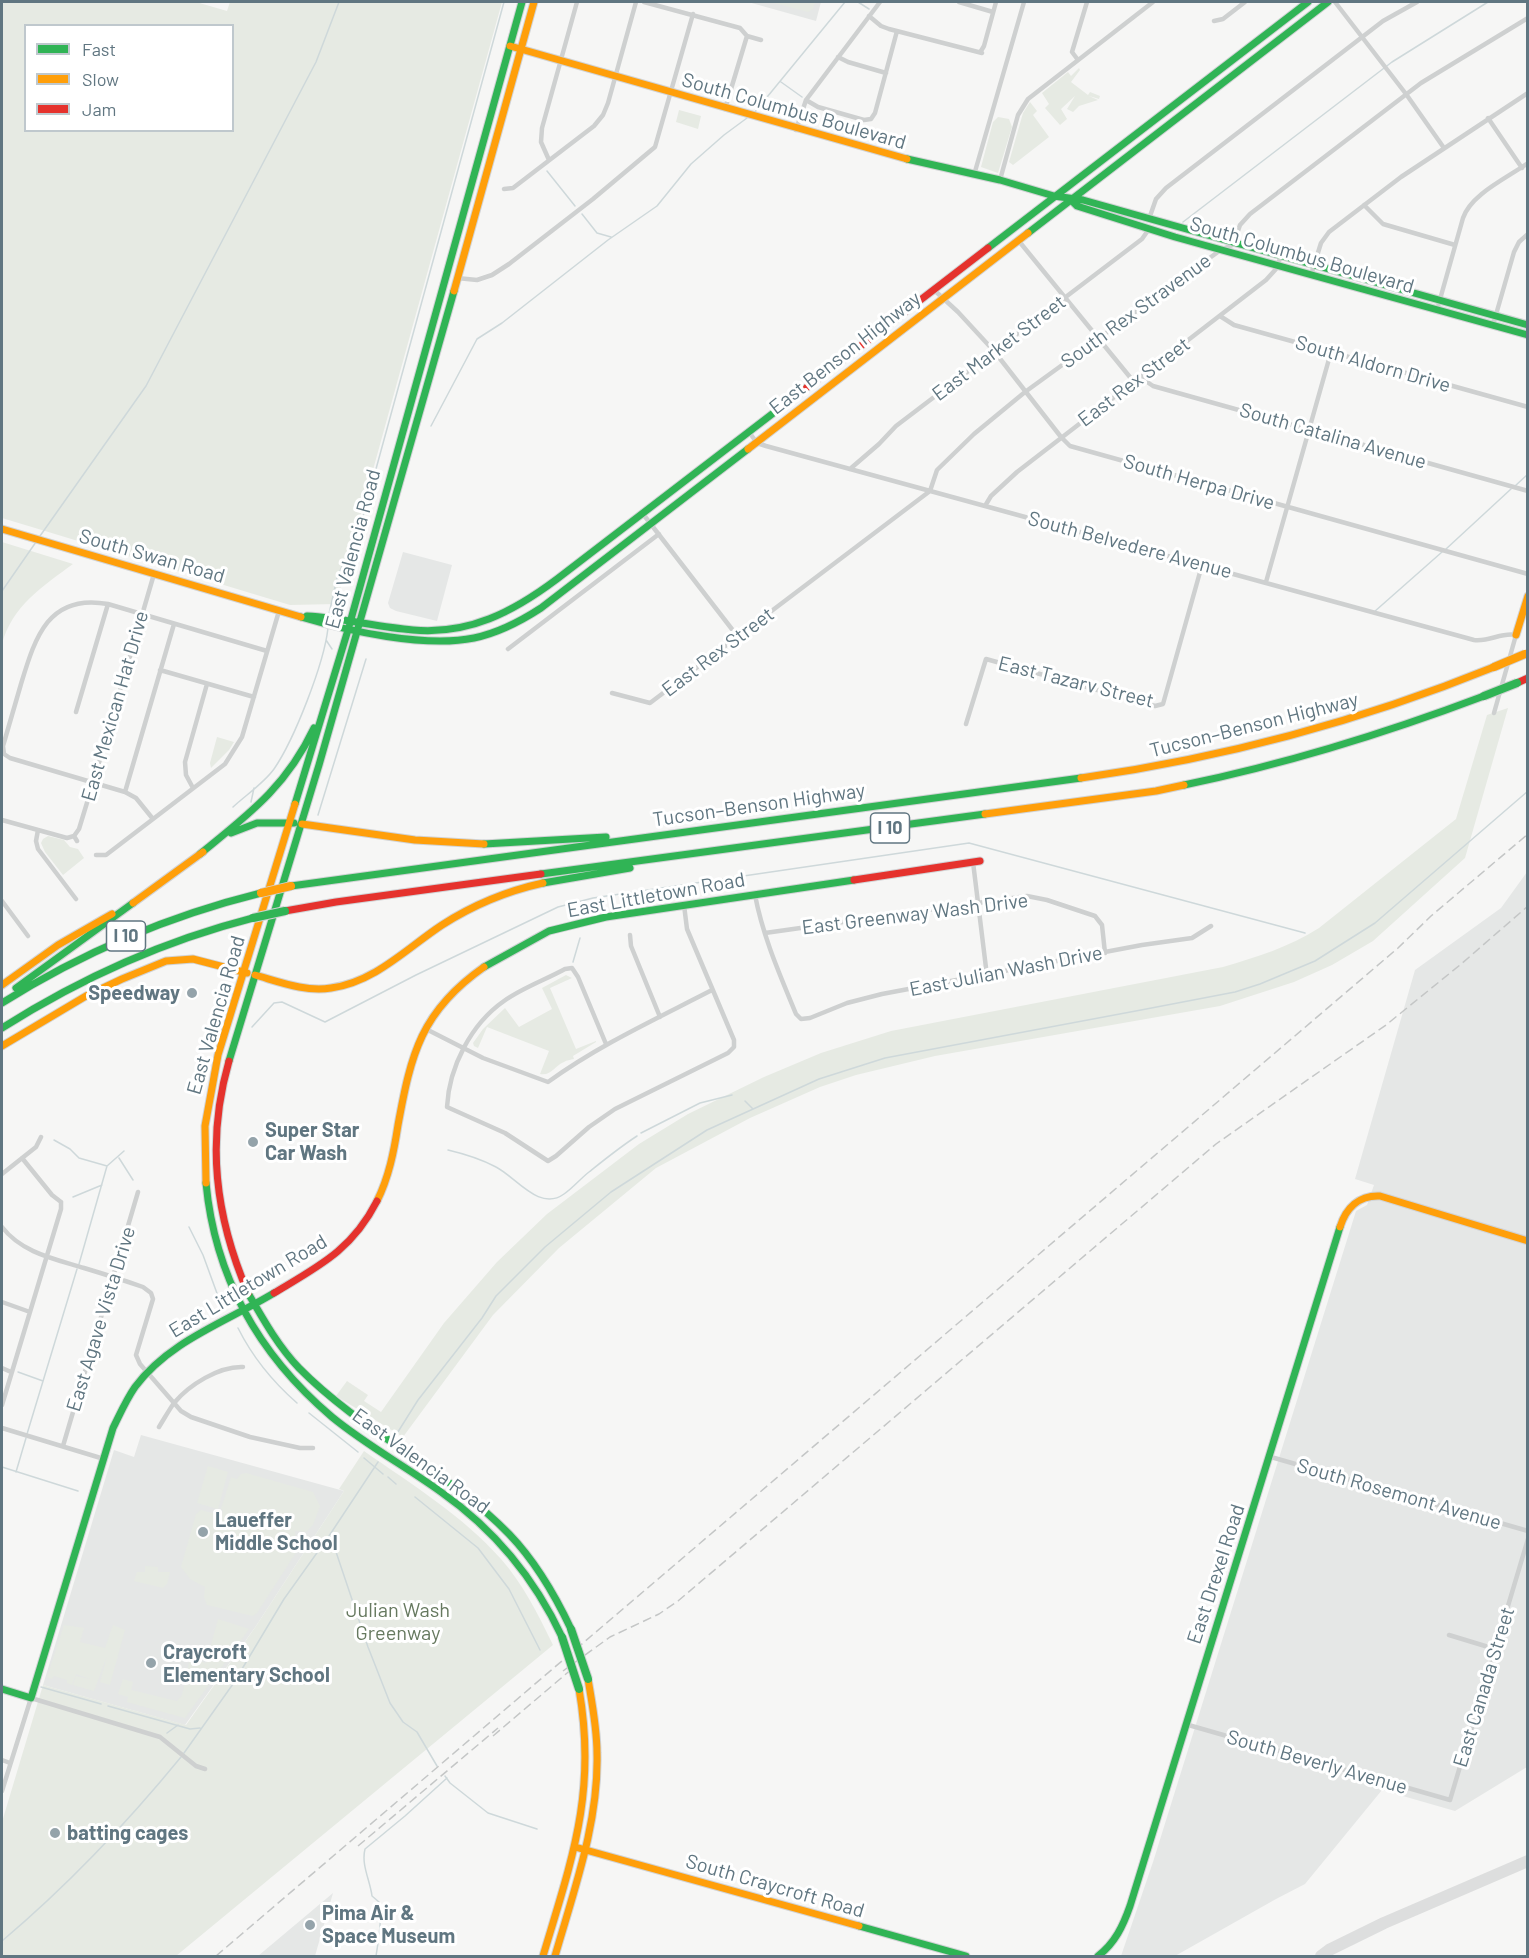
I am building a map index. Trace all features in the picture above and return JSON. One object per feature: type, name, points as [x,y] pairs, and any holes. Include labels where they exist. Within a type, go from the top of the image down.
[{"type":"main road","name":"East Valencia Road","points":[[522,2],[351,620],[212,1079],[203,1160],[207,1208],[215,1245],[242,1311],[260,1342],[311,1399],[334,1418],[464,1509],[498,1540],[535,1586],[562,1637],[579,1689],[587,1744],[586,1778],[575,1847],[543,1956]]},
{"type":"main road","name":"East Valencia Road","points":[[534,2],[361,622],[224,1081],[215,1145],[218,1183],[234,1256],[254,1305],[292,1360],[325,1395],[474,1502],[508,1533],[546,1582],[571,1629],[588,1679],[596,1718],[598,1760],[594,1813],[555,1956]]},
{"type":"main road","name":"East Benson Highway","points":[[351,620],[412,630],[458,630],[486,623],[536,597],[1308,2]]},
{"type":"main road","name":"East Benson Highway","points":[[348,630],[437,641],[476,638],[519,622],[542,608],[1328,2]]},
{"type":"main road","name":"South Columbus Boulevard","points":[[510,46],[883,154],[1000,180],[1071,200],[1080,200],[1527,326]]},
{"type":"main road","name":"South Columbus Boulevard","points":[[1071,200],[1077,206],[1149,229],[1527,335]]},
{"type":"main road","name":"South Swan Road","points":[[2,529],[279,611],[329,621],[351,620]]},
{"type":"main road","points":[[1516,635],[1527,596]]},
{"type":"main road","name":"South Swan Road","points":[[329,621],[348,630]]},
{"type":"main road","name":"Tucson–Benson Highway","points":[[2,1003],[68,964],[135,933],[189,913],[291,886],[1106,776],[1215,756],[1337,724],[1411,700],[1526,654]]},
{"type":"main road","name":"Tucson–Benson Highway","points":[[2,1028],[48,999],[124,961],[180,940],[253,918],[336,902],[1130,795],[1214,779],[1340,747],[1410,724],[1527,678]]},
{"type":"main road","points":[[200,854],[266,800],[283,782],[304,750],[327,697]]},
{"type":"main road","points":[[2,998],[232,832],[257,823],[291,822],[396,838],[465,844],[680,833]]},
{"type":"main road","points":[[2,1046],[80,999],[160,963],[177,959],[195,960],[219,964],[310,989],[340,987],[370,975],[456,916],[510,892],[554,881],[819,837]]},
{"type":"main road","name":"East Littletown Road","points":[[31,1698],[104,1459],[123,1405],[147,1371],[165,1354],[331,1259],[357,1232],[372,1211],[390,1174],[410,1069],[417,1045],[442,1002],[459,984],[498,958],[552,930],[606,917],[976,862]]},
{"type":"main road","points":[[2,985],[58,945],[133,903]]},
{"type":"main road","name":"East Drexel Road","points":[[1098,1956],[1104,1953],[1116,1936],[1128,1910],[1271,1457],[1339,1228],[1349,1209],[1359,1199],[1370,1196],[1384,1197],[1527,1241]]},
{"type":"main road","points":[[2,1689],[31,1698]]},
{"type":"main road","name":"South Craycroft Road","points":[[575,1847],[966,1956]]},
{"type":"street","points":[[549,160],[543,148],[541,134],[577,2]]},
{"type":"street","points":[[504,189],[513,188],[599,121],[606,110],[636,2]]},
{"type":"street","points":[[644,2],[741,28],[747,36],[761,40]]},
{"type":"street","points":[[796,129],[806,100],[880,2]]},
{"type":"street","points":[[959,2],[993,12]]},
{"type":"street","points":[[869,16],[881,26],[981,52],[996,2]]},
{"type":"street","points":[[974,175],[1024,2]]},
{"type":"street","points":[[1078,60],[1072,52],[1087,2]]},
{"type":"street","points":[[1000,180],[1018,116],[1028,99],[1153,2]]},
{"type":"street","points":[[1214,21],[1223,19],[1245,2]]},
{"type":"street","points":[[1335,2],[1406,94],[1444,148]]},
{"type":"street","points":[[1149,219],[1156,199],[1172,183],[1212,156],[1383,21],[1417,2]]},
{"type":"street","points":[[457,278],[477,280],[492,275],[655,147],[693,14]]},
{"type":"street","points":[[1234,243],[1240,225],[1249,215],[1421,82],[1527,18]]},
{"type":"street","points":[[806,100],[818,107],[872,121],[897,31]]},
{"type":"street","points":[[725,109],[747,36]]},
{"type":"street","points":[[838,57],[886,73]]},
{"type":"street","points":[[1311,275],[1321,243],[1326,235],[1444,148],[1527,93]]},
{"type":"street","points":[[1488,118],[1522,168]]},
{"type":"street","points":[[1437,310],[1464,214],[1470,203],[1527,164]]},
{"type":"street","points":[[1172,183],[1175,188]]},
{"type":"street","points":[[1364,205],[1383,224],[1455,245]]},
{"type":"street","name":"East Market Street","points":[[849,469],[879,444],[896,426],[1142,239],[1149,229]]},
{"type":"street","points":[[1493,325],[1514,252],[1527,234]]},
{"type":"street","points":[[1522,238],[1527,243]]},
{"type":"street","points":[[1018,240],[1134,382]]},
{"type":"street","name":"South Rex Stravenue","points":[[930,491],[937,470],[974,434],[1025,392],[1222,249],[1234,243]]},
{"type":"street","points":[[507,256],[511,262]]},
{"type":"street","name":"East Rex Street","points":[[985,506],[991,496],[1013,475],[1270,277],[1281,256]]},
{"type":"street","name":"South Herpa Drive","points":[[933,290],[958,312],[994,351],[1061,437],[1074,447],[1527,574]]},
{"type":"street","name":"South Aldorn Drive","points":[[1220,316],[1234,325],[1527,407]]},
{"type":"street","points":[[1266,582],[1331,352]]},
{"type":"street","name":"South Catalina Avenue","points":[[1140,377],[1153,386],[1527,490]]},
{"type":"street","points":[[749,432],[757,443]]},
{"type":"street","name":"South Belvedere Avenue","points":[[757,443],[1474,640],[1486,640],[1503,634],[1516,635]]},
{"type":"street","name":"East Rex Street","points":[[612,693],[650,703],[930,491]]},
{"type":"street","points":[[643,514],[738,637]]},
{"type":"street","points":[[508,650],[659,534]]},
{"type":"street","name":"East Tazarv Street","points":[[966,724],[986,659],[1155,706],[1162,704],[1202,565]]},
{"type":"street","name":"East Mexican Hat Drive","points":[[38,830],[75,839],[154,573]]},
{"type":"street","points":[[153,819],[136,798],[125,792],[3,754],[3,746],[31,649],[40,631],[56,615],[71,606],[98,603],[267,651]]},
{"type":"street","points":[[76,712],[108,604]]},
{"type":"street","points":[[96,855],[106,855],[225,764],[234,752],[242,737],[279,611]]},
{"type":"street","points":[[125,792],[174,624]]},
{"type":"street","points":[[1494,713],[1516,635]]},
{"type":"street","points":[[160,670],[254,697]]},
{"type":"street","points":[[193,788],[186,775],[185,762],[207,684]]},
{"type":"street","points":[[2,820],[38,830],[36,841],[38,849],[76,899]]},
{"type":"street","points":[[976,862],[978,902],[987,976]]},
{"type":"street","points":[[755,895],[765,933]]},
{"type":"street","name":"East Greenway Wash Drive","points":[[765,933],[1027,896],[1047,900],[1095,916],[1102,925],[1105,953]]},
{"type":"street","points":[[2,902],[28,936]]},
{"type":"street","points":[[606,1044],[578,977],[572,968],[566,969],[505,1000],[484,1018],[464,1048],[456,1066],[447,1107],[505,1133],[548,1161],[615,1109],[728,1053],[734,1047],[734,1040],[687,929],[684,905]]},
{"type":"street","name":"East Julian Wash Drive","points":[[765,933],[796,1014],[801,1019],[882,994],[1192,938],[1211,926]]},
{"type":"street","points":[[630,934],[631,946],[660,1017]]},
{"type":"street","points":[[426,1029],[483,1058],[548,1082],[579,1059],[712,990]]},
{"type":"street","points":[[2,1174],[36,1147],[41,1137]]},
{"type":"street","points":[[2,1405],[63,1201],[48,1190],[22,1158]]},
{"type":"street","name":"East Agave Vista Drive","points":[[63,1446],[138,1192]]},
{"type":"street","points":[[2,1227],[8,1235],[47,1258],[149,1290],[152,1295],[136,1355],[140,1364],[181,1411],[191,1417],[250,1437],[300,1448],[313,1448]]},
{"type":"street","points":[[2,1302],[30,1312]]},
{"type":"street","points":[[159,1426],[175,1402],[207,1377],[235,1366],[243,1367]]},
{"type":"street","points":[[2,1368],[11,1372]]},
{"type":"street","points":[[2,1428],[104,1459]]},
{"type":"street","name":"South Rosemont Avenue","points":[[1271,1457],[1527,1531]]},
{"type":"street","name":"East Canada Street","points":[[1450,1800],[1527,1539]]},
{"type":"street","points":[[1449,1635],[1495,1649]]},
{"type":"street","points":[[31,1698],[154,1735],[175,1748],[196,1766],[206,1769]]},
{"type":"street","name":"East Littletown Road","points":[[2,1791],[31,1698]]},
{"type":"street","name":"South Beverly Avenue","points":[[1185,1724],[1450,1800]]},
{"type":"street","points":[[2,1760],[10,1763]]},
{"type":"shaded area","points":[[748,2],[821,2],[816,21]]},
{"type":"shaded area","points":[[403,552],[452,565],[437,621],[390,608],[388,603]]},
{"type":"shaded area","points":[[1527,872],[1527,1767],[1455,1811],[1382,1790],[1305,1884],[1175,1956],[1121,1956],[1153,1862],[1356,1211],[1367,1205],[1374,1185],[1355,1179],[1415,970],[1501,908]]},
{"type":"shaded area","name":"Laueffer Middle School","points":[[141,1435],[344,1491],[256,1626],[185,1725],[43,1685],[114,1450],[134,1457]]},
{"type":"shaded area","name":"Pima Air & Space Museum","points":[[333,1893],[315,1956],[258,1956]]},
{"type":"green space","points":[[2,2],[196,2],[227,11],[230,2],[502,2],[336,604],[290,605],[2,518]]},
{"type":"green space","points":[[771,2],[815,2],[813,9],[808,12]]},
{"type":"green space","points":[[1079,68],[1080,70],[1071,82],[1088,95],[1090,92],[1100,96],[1099,99],[1089,96],[1098,100],[1079,106],[1073,112],[1067,109],[1075,96],[1061,109],[1067,119],[1060,125],[1045,108],[1049,104],[1042,93],[1068,72],[1071,76]]},
{"type":"green space","points":[[1030,102],[1037,111],[1033,115],[1049,137],[1013,165],[1009,162],[1023,113]]},
{"type":"green space","points":[[679,110],[701,116],[698,129],[676,122]]},
{"type":"green space","points":[[998,117],[1009,119],[1012,127],[998,173],[981,167],[993,122]]},
{"type":"green space","points":[[2,542],[73,564],[40,589],[21,608],[13,619],[2,644]]},
{"type":"green space","points":[[1508,708],[1465,858],[1373,941],[1332,965],[1294,982],[1220,1006],[935,1056],[856,1075],[820,1087],[750,1118],[656,1168],[559,1248],[493,1315],[403,1437],[336,1396],[347,1381],[368,1395],[364,1401],[381,1412],[444,1323],[497,1262],[547,1214],[639,1144],[688,1114],[764,1077],[821,1053],[891,1031],[1223,967],[1272,951],[1308,935],[1456,819],[1487,715]]},
{"type":"green space","points":[[217,737],[234,742],[211,768],[210,763]]},
{"type":"green space","points":[[48,836],[64,840],[70,847],[78,849],[84,858],[63,875],[45,852],[41,843]]},
{"type":"green space","points":[[566,975],[572,978],[550,988],[576,1049],[596,1041],[573,1056],[574,1059],[566,1061],[547,1074],[540,1074],[549,1051],[487,1027],[478,1048],[474,1046],[473,1043],[483,1029],[505,1008],[519,1027],[552,1009],[542,988]]},
{"type":"green space","name":"Julian Wash Greenway","points":[[364,1451],[436,1501],[486,1543],[523,1589],[553,1645],[176,1956],[2,1956],[2,1822],[43,1685],[186,1725],[256,1626],[344,1491],[339,1489]]},
{"type":"green space","points":[[208,1466],[228,1472],[218,1509],[197,1503]]},
{"type":"green space","points":[[246,1473],[313,1492],[320,1506],[313,1525],[306,1532],[295,1531],[297,1551],[253,1616],[207,1605],[204,1597],[205,1587],[190,1579],[181,1567],[196,1514],[201,1510],[222,1516],[223,1510],[221,1509],[231,1477],[237,1479],[241,1474]]},
{"type":"green space","points":[[145,1566],[158,1567],[158,1572],[170,1572],[167,1584],[163,1588],[134,1581],[137,1572],[145,1572]]},
{"type":"green space","points":[[218,1619],[249,1629],[185,1718],[127,1702],[128,1697],[118,1694],[123,1679],[133,1682],[131,1690],[177,1701],[182,1695],[190,1659],[206,1663]]},
{"type":"green space","points":[[64,1625],[84,1628],[80,1642],[105,1648],[113,1625],[125,1630],[110,1685],[100,1682],[107,1656],[94,1691],[73,1685],[76,1676],[90,1679],[76,1674],[72,1685],[67,1683],[67,1680],[54,1676],[52,1679],[47,1677]]},
{"type":"waterway","points":[[40,536],[146,386],[316,62],[339,2]]},
{"type":"waterway","points":[[329,614],[337,578],[362,520],[504,2]]},
{"type":"waterway","points":[[754,113],[845,2]]},
{"type":"waterway","points":[[858,2],[869,9]]},
{"type":"waterway","points":[[1183,222],[1392,62],[1488,2]]},
{"type":"waterway","points":[[781,82],[802,97]]},
{"type":"waterway","points":[[431,426],[477,339],[502,323],[608,240],[657,206],[691,164],[747,118]]},
{"type":"waterway","points":[[547,171],[575,206]]},
{"type":"waterway","points":[[582,214],[597,233],[611,237]]},
{"type":"waterway","points":[[1515,486],[1528,474]]},
{"type":"waterway","points":[[1446,549],[1511,489]]},
{"type":"waterway","points":[[2,591],[36,542]]},
{"type":"waterway","points":[[1374,612],[1442,552]]},
{"type":"waterway","points":[[233,807],[265,779],[282,756],[299,721],[314,681],[328,628]]},
{"type":"waterway","points":[[326,640],[332,649]]},
{"type":"waterway","points":[[318,815],[366,659]]},
{"type":"waterway","points":[[251,802],[254,788]]},
{"type":"waterway","points":[[396,1435],[418,1400],[482,1318],[496,1296],[545,1247],[611,1192],[707,1130],[819,1079],[885,1058],[1235,992],[1260,984],[1315,961],[1375,923],[1528,791]]},
{"type":"waterway","points":[[252,1027],[274,1003],[282,1002],[325,1022],[416,975],[558,907],[593,898],[969,843],[1305,933]]},
{"type":"waterway","points":[[573,962],[580,938]]},
{"type":"waterway","points":[[641,1133],[700,1103],[732,1095]]},
{"type":"waterway","points":[[745,1101],[753,1109]]},
{"type":"waterway","points":[[448,1150],[496,1167],[528,1191],[546,1199],[555,1198],[567,1192],[595,1167],[637,1136]]},
{"type":"waterway","points":[[54,1140],[70,1149],[79,1158],[107,1166],[124,1151]]},
{"type":"waterway","points":[[119,1158],[133,1180]]},
{"type":"waterway","points":[[79,1264],[107,1166]]},
{"type":"waterway","points":[[73,1197],[102,1185]]},
{"type":"waterway","points":[[189,1227],[203,1255],[222,1307]]},
{"type":"waterway","points":[[27,1434],[77,1269]]},
{"type":"waterway","points":[[238,1328],[264,1369],[297,1403]]},
{"type":"waterway","points":[[18,1372],[43,1381]]},
{"type":"waterway","points":[[309,1413],[358,1452]]},
{"type":"waterway","points":[[16,1472],[26,1438]]},
{"type":"waterway","points":[[364,1458],[383,1474]]},
{"type":"waterway","points":[[184,1753],[233,1684],[284,1599],[378,1462]]},
{"type":"waterway","points":[[2,1467],[78,1491]]},
{"type":"waterway","points":[[388,1477],[396,1484]]},
{"type":"waterway","points":[[415,1497],[478,1548],[509,1589],[540,1650]]},
{"type":"waterway","points":[[331,1537],[368,1647],[390,1703],[403,1722],[417,1732],[437,1766]]},
{"type":"waterway","points":[[41,1687],[101,1704]]},
{"type":"waterway","points":[[108,1706],[190,1729],[200,1728]]},
{"type":"waterway","points":[[167,1733],[178,1725]]},
{"type":"waterway","points":[[2,1941],[96,1853],[181,1757]]},
{"type":"waterway","points":[[445,1776],[450,1783],[488,1813],[537,1829]]},
{"type":"waterway","points":[[376,1956],[380,1909],[379,1902],[372,1896],[365,1867],[365,1849],[447,1778]]},
{"type":"taxiway","points":[[1321,1956],[1384,1923],[1528,1861]]},
{"type":"railway","points":[[216,1956],[1398,948],[1431,916],[1528,834]]},
{"type":"railway","points":[[563,1671],[610,1637],[659,1614],[678,1601],[1216,1144],[1386,1025],[1528,906]]},
{"type":"railway","points":[[493,1736],[573,1668]]},
{"type":"railway","points":[[358,1846],[498,1728]]},
{"type":"traffic: fast","points":[[295,804],[348,630],[522,2]]},
{"type":"traffic: fast","points":[[988,248],[1308,2]]},
{"type":"traffic: fast","points":[[1028,233],[1328,2]]},
{"type":"traffic: fast","points":[[907,159],[1000,180],[1054,196],[1083,200],[1528,325]]},
{"type":"traffic: fast","points":[[1071,200],[1077,206],[1175,237],[1528,335]]},
{"type":"traffic: fast","points":[[229,1061],[319,765],[454,291]]},
{"type":"traffic: fast","points":[[307,616],[400,629],[433,631],[453,629],[490,619],[524,602],[557,579],[806,388]]},
{"type":"traffic: fast","points":[[301,617],[341,628],[433,641],[474,638],[500,630],[541,608],[748,449]]},
{"type":"traffic: fast","points":[[1484,696],[1517,683]]},
{"type":"traffic: fast","points":[[1184,785],[1336,746],[1410,723],[1484,696]]},
{"type":"traffic: fast","points":[[200,854],[250,812],[279,783],[303,749],[314,728]]},
{"type":"traffic: fast","points":[[291,886],[1081,778]]},
{"type":"traffic: fast","points":[[541,874],[985,814]]},
{"type":"traffic: fast","points":[[231,833],[257,823],[294,823]]},
{"type":"traffic: fast","points":[[484,844],[606,837]]},
{"type":"traffic: fast","points":[[543,883],[630,868]]},
{"type":"traffic: fast","points":[[484,967],[549,931],[606,917],[854,880]]},
{"type":"traffic: fast","points":[[2,1003],[64,968],[127,937],[226,902],[261,893]]},
{"type":"traffic: fast","points":[[16,988],[133,903]]},
{"type":"traffic: fast","points":[[253,918],[285,911]]},
{"type":"traffic: fast","points":[[2,1028],[62,993],[123,963],[187,938],[253,918]]},
{"type":"traffic: fast","points":[[206,1183],[219,1251],[231,1282],[262,1341],[283,1368],[332,1417],[441,1492],[479,1522],[526,1575],[562,1637]]},
{"type":"traffic: fast","points":[[1098,1956],[1118,1934],[1130,1906],[1340,1227]]},
{"type":"traffic: fast","points":[[248,1293],[271,1332],[299,1368],[350,1412],[459,1490],[509,1534],[544,1579],[571,1629]]},
{"type":"traffic: fast","points":[[2,1689],[31,1698],[113,1428],[135,1387],[164,1357],[181,1345],[274,1293]]},
{"type":"traffic: fast","points":[[571,1629],[588,1679]]},
{"type":"traffic: fast","points":[[562,1637],[579,1689]]},
{"type":"traffic: fast","points":[[859,1926],[966,1956]]},
{"type":"traffic: slow","points":[[454,291],[534,2]]},
{"type":"traffic: slow","points":[[510,46],[907,159]]},
{"type":"traffic: slow","points":[[748,449],[1028,233]]},
{"type":"traffic: slow","points":[[2,529],[301,617]]},
{"type":"traffic: slow","points":[[1516,635],[1528,596]]},
{"type":"traffic: slow","points":[[1494,667],[1525,654]]},
{"type":"traffic: slow","points":[[1081,778],[1187,760],[1291,735],[1393,704],[1494,667]]},
{"type":"traffic: slow","points":[[985,814],[1156,791],[1184,785]]},
{"type":"traffic: slow","points":[[206,1183],[205,1126],[218,1055],[295,804]]},
{"type":"traffic: slow","points":[[302,824],[415,840],[484,844]]},
{"type":"traffic: slow","points":[[133,903],[203,852]]},
{"type":"traffic: slow","points":[[255,975],[312,989],[347,985],[390,963],[442,925],[466,911],[516,890],[543,883]]},
{"type":"traffic: slow","points":[[261,893],[291,886]]},
{"type":"traffic: slow","points":[[2,985],[58,945],[112,914]]},
{"type":"traffic: slow","points":[[2,1046],[86,996],[166,961],[193,959],[247,973]]},
{"type":"traffic: slow","points":[[377,1201],[385,1183],[408,1077],[422,1036],[446,1000],[484,967]]},
{"type":"traffic: slow","points":[[1340,1227],[1354,1204],[1372,1196],[1380,1196],[1528,1241]]},
{"type":"traffic: slow","points":[[555,1956],[584,1856],[594,1805],[597,1744],[588,1679]]},
{"type":"traffic: slow","points":[[543,1956],[579,1825],[585,1761],[584,1726],[579,1689]]},
{"type":"traffic: slow","points":[[575,1847],[859,1926]]},
{"type":"traffic: jam","points":[[806,388],[988,248]]},
{"type":"traffic: jam","points":[[1517,683],[1528,678]]},
{"type":"traffic: jam","points":[[854,880],[980,861]]},
{"type":"traffic: jam","points":[[285,911],[541,874]]},
{"type":"traffic: jam","points":[[229,1061],[218,1120],[216,1149],[218,1178],[221,1207],[228,1236],[248,1293]]},
{"type":"traffic: jam","points":[[274,1293],[320,1265],[345,1245],[357,1232],[377,1201]]},
{"type":"place","name":"Speedway","points":[[192,993]]},
{"type":"place","name":"Super Star Car Wash","points":[[253,1142]]},
{"type":"place","name":"Laueffer Middle School","points":[[203,1532]]},
{"type":"place","name":"Craycroft Elementary School","points":[[151,1663]]},
{"type":"place","name":"batting cages","points":[[55,1833]]},
{"type":"place","name":"Pima Air & Space Museum","points":[[310,1925]]}]
